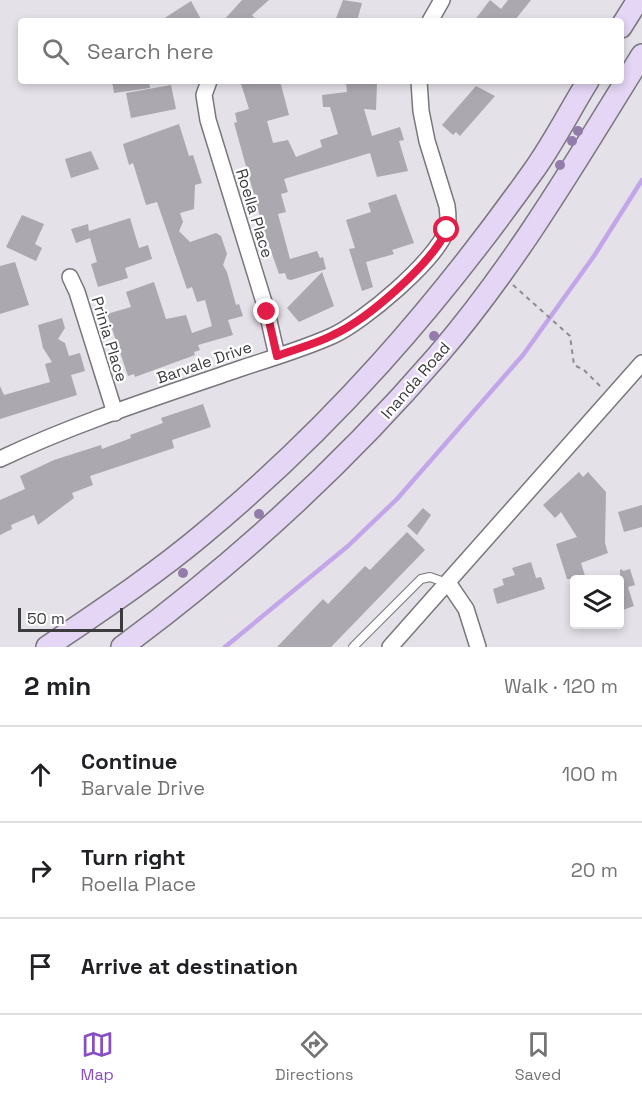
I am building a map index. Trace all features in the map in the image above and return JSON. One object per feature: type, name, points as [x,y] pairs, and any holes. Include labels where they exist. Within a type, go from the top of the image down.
[{"type":"main road","points":[[624,22],[638,0]]},
{"type":"main road","name":"Inanda Road","points":[[122,647],[247,548],[304,496],[381,418],[439,354],[549,205],[642,55]]},
{"type":"main road","points":[[47,647],[201,536],[338,411],[406,337],[535,168],[586,84]]},
{"type":"street","points":[[432,18],[442,0]]},
{"type":"street","name":"Roella Place","points":[[208,84],[204,95],[208,120],[267,312],[277,356]]},
{"type":"street","name":"Barvale Drive","points":[[0,459],[33,443],[115,412],[334,335],[359,320],[392,294],[434,250],[444,236],[448,216],[425,131],[418,84]]},
{"type":"street","name":"Prinia Place","points":[[69,277],[77,291],[115,412]]},
{"type":"street","points":[[390,647],[642,363]]},
{"type":"street","points":[[448,584],[466,609],[478,647]]},
{"type":"lane","points":[[353,647],[421,579],[430,577],[448,584]]},
{"type":"path","points":[[535,303],[570,336],[574,365],[584,370],[613,396]]},
{"type":"building","points":[[242,0],[269,0],[252,15],[254,18],[226,18]]},
{"type":"building","points":[[343,0],[362,3],[358,18],[336,18]]},
{"type":"building","points":[[490,0],[501,9],[508,0],[531,0],[517,18],[476,18]]},
{"type":"building","points":[[191,1],[200,18],[165,18]]},
{"type":"building","points":[[112,84],[149,84],[150,88],[114,93]]},
{"type":"building","points":[[241,84],[281,84],[289,115],[267,121],[273,143],[288,140],[296,157],[322,147],[320,140],[338,134],[330,107],[323,107],[322,95],[347,92],[346,84],[377,84],[376,110],[364,109],[372,136],[400,127],[404,140],[399,141],[408,171],[377,177],[370,153],[284,179],[288,192],[281,194],[286,212],[278,214],[290,259],[317,251],[320,258],[323,257],[326,269],[291,280],[287,279],[285,273],[279,274],[264,231],[234,123],[237,122],[235,113],[249,109]]},
{"type":"building","points":[[171,85],[176,109],[131,118],[126,93]]},
{"type":"building","points":[[476,86],[495,96],[460,136],[456,132],[453,135],[442,125]]},
{"type":"building","points":[[179,124],[189,156],[193,155],[202,183],[195,185],[194,209],[180,213],[183,222],[179,231],[190,242],[216,233],[221,236],[227,254],[223,265],[236,305],[239,304],[243,316],[228,320],[233,335],[198,345],[200,350],[194,352],[195,355],[135,377],[134,374],[128,376],[107,314],[131,307],[126,292],[154,282],[166,319],[186,315],[192,333],[212,326],[205,300],[197,302],[192,287],[187,289],[157,202],[146,205],[133,163],[129,165],[123,144]]},
{"type":"building","points":[[91,151],[99,169],[71,178],[65,159]]},
{"type":"building","points":[[396,194],[414,243],[392,250],[394,254],[366,262],[373,287],[362,291],[349,249],[355,248],[346,220],[371,212],[368,203]]},
{"type":"building","points":[[22,215],[44,224],[35,244],[42,248],[36,261],[6,247]]},
{"type":"building","points":[[130,218],[139,248],[148,245],[152,259],[125,268],[128,278],[98,287],[91,264],[97,262],[90,238],[76,243],[71,229],[88,224],[89,231]]},
{"type":"building","points":[[15,262],[29,305],[0,314],[0,266]]},
{"type":"building","points":[[322,272],[334,306],[299,322],[287,308]]},
{"type":"building","points":[[62,318],[65,328],[58,339],[65,343],[69,356],[80,353],[85,371],[71,375],[77,395],[0,419],[0,386],[4,395],[50,382],[45,364],[52,362],[43,348],[38,325]]},
{"type":"building","points":[[203,404],[211,427],[172,440],[174,448],[90,476],[93,485],[72,493],[74,498],[38,525],[34,515],[11,525],[12,529],[0,535],[0,500],[25,489],[20,476],[54,460],[101,445],[102,449],[131,438],[130,435],[163,423],[161,418]]},
{"type":"building","points":[[579,472],[583,477],[588,472],[606,492],[605,543],[608,553],[581,563],[585,575],[570,575],[570,579],[567,579],[556,544],[577,537],[561,512],[555,518],[543,505]]},
{"type":"building","points":[[642,505],[642,527],[624,532],[618,512]]},
{"type":"building","points":[[423,508],[431,515],[417,535],[407,526]]},
{"type":"building","points":[[407,532],[425,550],[331,647],[277,647],[323,599],[328,604],[365,566],[370,570]]},
{"type":"building","points":[[531,562],[536,578],[541,577],[545,589],[497,604],[493,589],[504,585],[502,579],[515,575],[512,568]]},
{"type":"building","points":[[630,569],[635,585],[628,587],[634,606],[624,610],[624,575],[620,575],[620,570]]},
{"type":"waterway","points":[[225,647],[348,546],[397,499],[523,355],[594,256],[642,180]]},
{"type":"route","points":[[267,312],[277,356],[334,335],[359,320],[392,294],[434,250],[447,230]]}]
